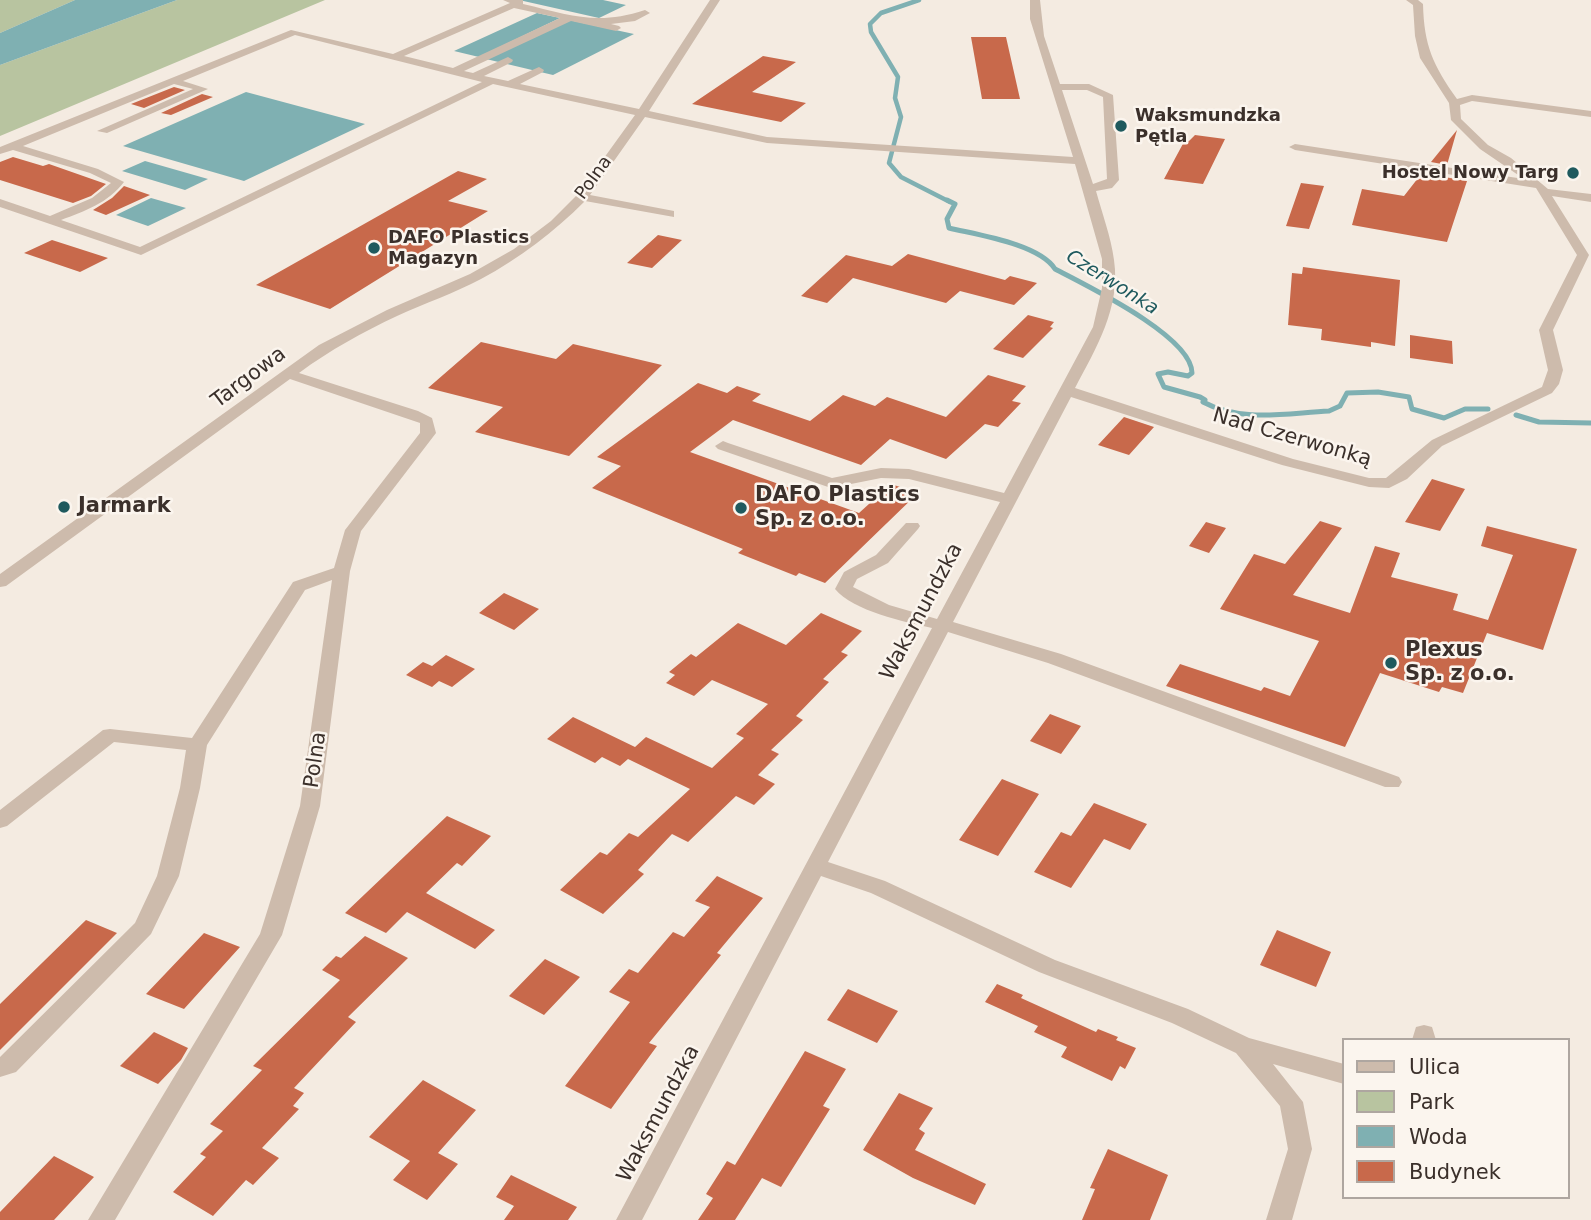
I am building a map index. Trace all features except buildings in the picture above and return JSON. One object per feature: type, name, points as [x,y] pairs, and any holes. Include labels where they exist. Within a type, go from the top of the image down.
[{"type":"street","name":"Polna","points":[[540,236],[582,197],[642,113],[715,0]]},
{"type":"street","name":"Waksmundzka","points":[[629,1220],[1100,327],[1108,295],[1108,260],[1089,188],[1036,26],[1035,0]]},
{"type":"street","name":"Nad Czerwonką","points":[[1068,391],[1336,476],[1385,485],[1399,478],[1407,467],[1437,444],[1547,390],[1556,382],[1557,372],[1546,330],[1583,255],[1542,190],[1507,160],[1484,147],[1456,120],[1454,103],[1425,62],[1419,41],[1418,4],[1411,0]]},
{"type":"street","points":[[394,57],[511,3],[616,28]]},
{"type":"street","points":[[590,22],[632,19],[645,13]]},
{"type":"street","points":[[454,72],[569,18]]},
{"type":"street","points":[[0,151],[294,32],[473,77],[767,140],[1079,161]]},
{"type":"street","points":[[473,77],[508,60]]},
{"type":"street","points":[[509,85],[539,69]]},
{"type":"street","points":[[71,122],[108,132],[202,89],[173,81]]},
{"type":"street","points":[[0,203],[141,251],[492,81]]},
{"type":"street","points":[[1055,87],[1089,87],[1108,95],[1113,180],[1108,185],[1089,188]]},
{"type":"street","points":[[1454,103],[1472,98],[1591,114]]},
{"type":"street","points":[[13,146],[94,171],[118,182],[114,190],[50,220]]},
{"type":"street","points":[[1295,147],[1591,198]]},
{"type":"street","points":[[582,197],[670,214]]},
{"type":"street","name":"Targowa","points":[[0,582],[324,348],[392,313],[475,277],[540,236]]},
{"type":"street","name":"Polna","points":[[101,1220],[271,935],[310,806],[342,570],[353,530],[428,433],[427,421],[289,374]]},
{"type":"street","points":[[723,446],[831,483],[881,473],[909,474],[1008,499]]},
{"type":"street","points":[[912,526],[882,559],[850,576],[844,589],[865,603],[893,615],[1003,640],[1392,782]]},
{"type":"street","points":[[0,1068],[8,1065],[143,928],[168,876],[190,788],[197,745],[299,586],[342,570]]},
{"type":"street","points":[[0,821],[110,735],[197,745]]},
{"type":"street","points":[[816,866],[878,887],[1047,966],[1180,1016],[1244,1046],[1342,1073]]},
{"type":"street","points":[[1244,1046],[1291,1102],[1300,1149],[1279,1220]]},
{"type":"green space","points":[[0,0],[75,0],[0,33]]},
{"type":"green space","points":[[177,0],[325,0],[0,136],[0,65]]},
{"type":"water","points":[[75,0],[177,0],[0,65],[0,33]]},
{"type":"water","points":[[519,0],[603,0],[626,5],[599,18]]},
{"type":"water","points":[[537,13],[560,18],[479,57],[454,51]]},
{"type":"water","points":[[569,20],[634,34],[553,75],[486,59]]},
{"type":"water","points":[[246,92],[365,124],[244,181],[123,146]]},
{"type":"water","points":[[145,161],[208,179],[185,190],[122,171]]},
{"type":"water","points":[[151,198],[186,208],[148,226],[116,215]]},
{"type":"waterway","name":"Czerwonka","points":[[919,0],[881,13],[870,24],[871,32],[898,77],[895,98],[901,117],[889,163],[901,177],[950,202]]},
{"type":"waterway","name":"Czerwonka","points":[[947,200],[955,204],[947,219],[949,228],[1007,242],[1036,253],[1055,269],[1112,299],[1157,328],[1175,343],[1187,359],[1192,373],[1188,376],[1168,372],[1158,374],[1164,387],[1200,397],[1205,400],[1203,402],[1218,408],[1249,415],[1329,411],[1340,406],[1347,393],[1378,392],[1409,397],[1412,409],[1444,418],[1465,409],[1488,409]]},
{"type":"waterway","name":"Czerwonka","points":[[1516,415],[1539,422],[1591,423]]},
{"type":"place","name":"Waksmundzka Pętla","points":[[1121,126]]},
{"type":"place","name":"Hostel Nowy Targ","points":[[1573,173]]},
{"type":"place","name":"DAFO Plastics Magazyn","points":[[374,248]]},
{"type":"place","name":"Jarmark","points":[[64,507]]},
{"type":"place","name":"DAFO Plastics Sp. z o.o.","points":[[741,508]]},
{"type":"place","name":"Plexus Sp. z o.o.","points":[[1391,663]]}]
